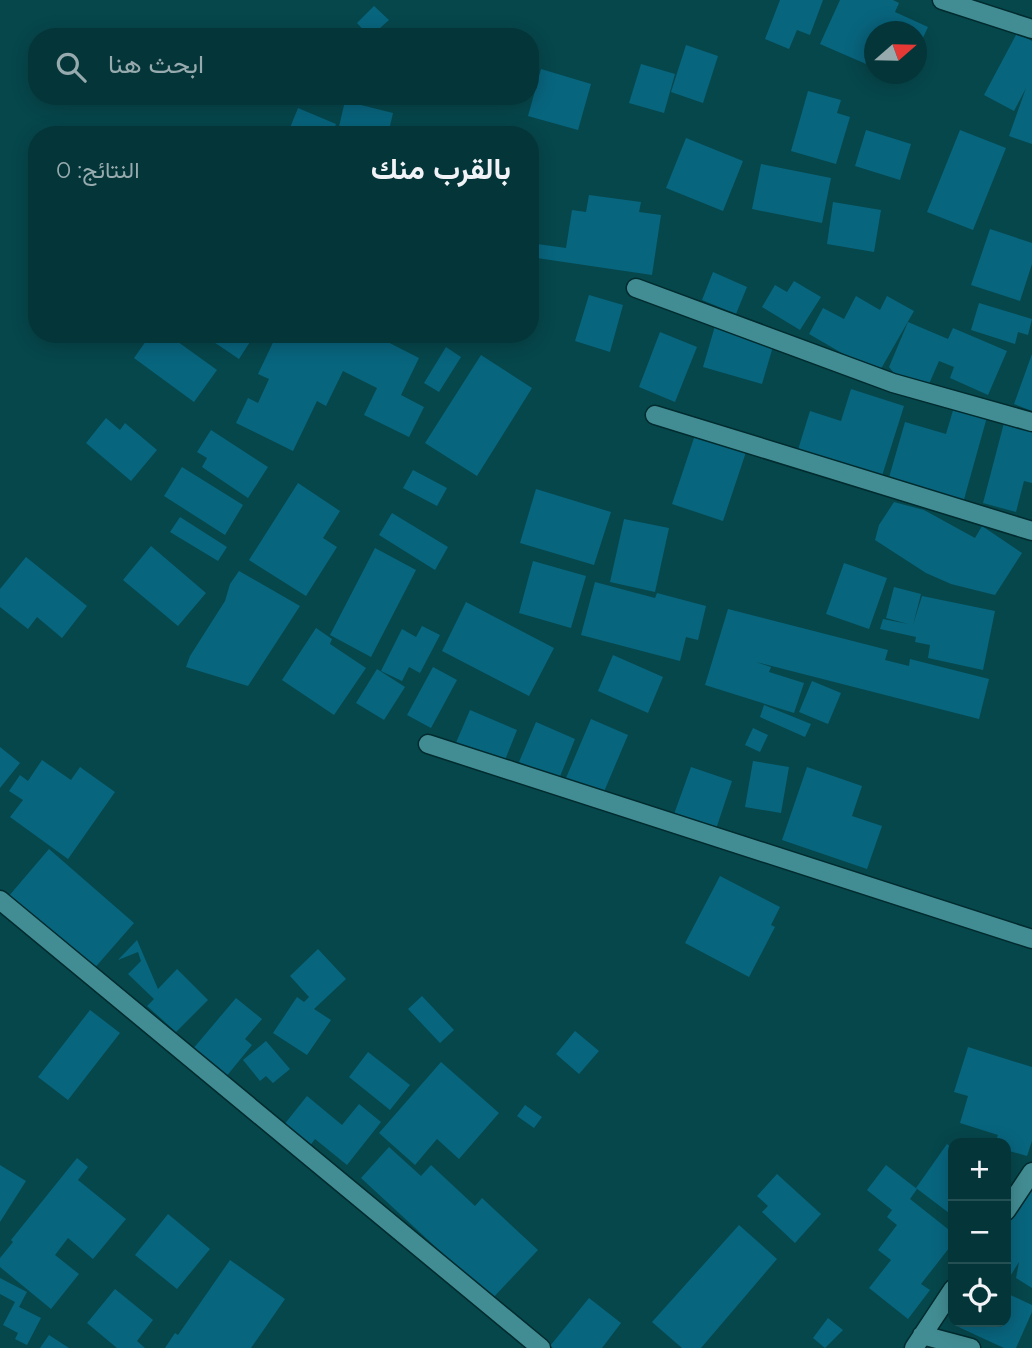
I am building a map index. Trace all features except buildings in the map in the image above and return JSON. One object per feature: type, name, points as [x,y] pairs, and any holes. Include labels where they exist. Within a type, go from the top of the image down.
[{"type":"street","points":[[942,0],[1032,29]]},
{"type":"street","points":[[636,288],[893,383],[1032,422]]},
{"type":"street","points":[[655,415],[1032,531]]},
{"type":"street","points":[[428,744],[1032,939]]},
{"type":"street","points":[[0,900],[541,1348]]},
{"type":"street","points":[[1011,1204],[1032,1172]]},
{"type":"street","points":[[948,1297],[918,1342],[971,1348]]}]
